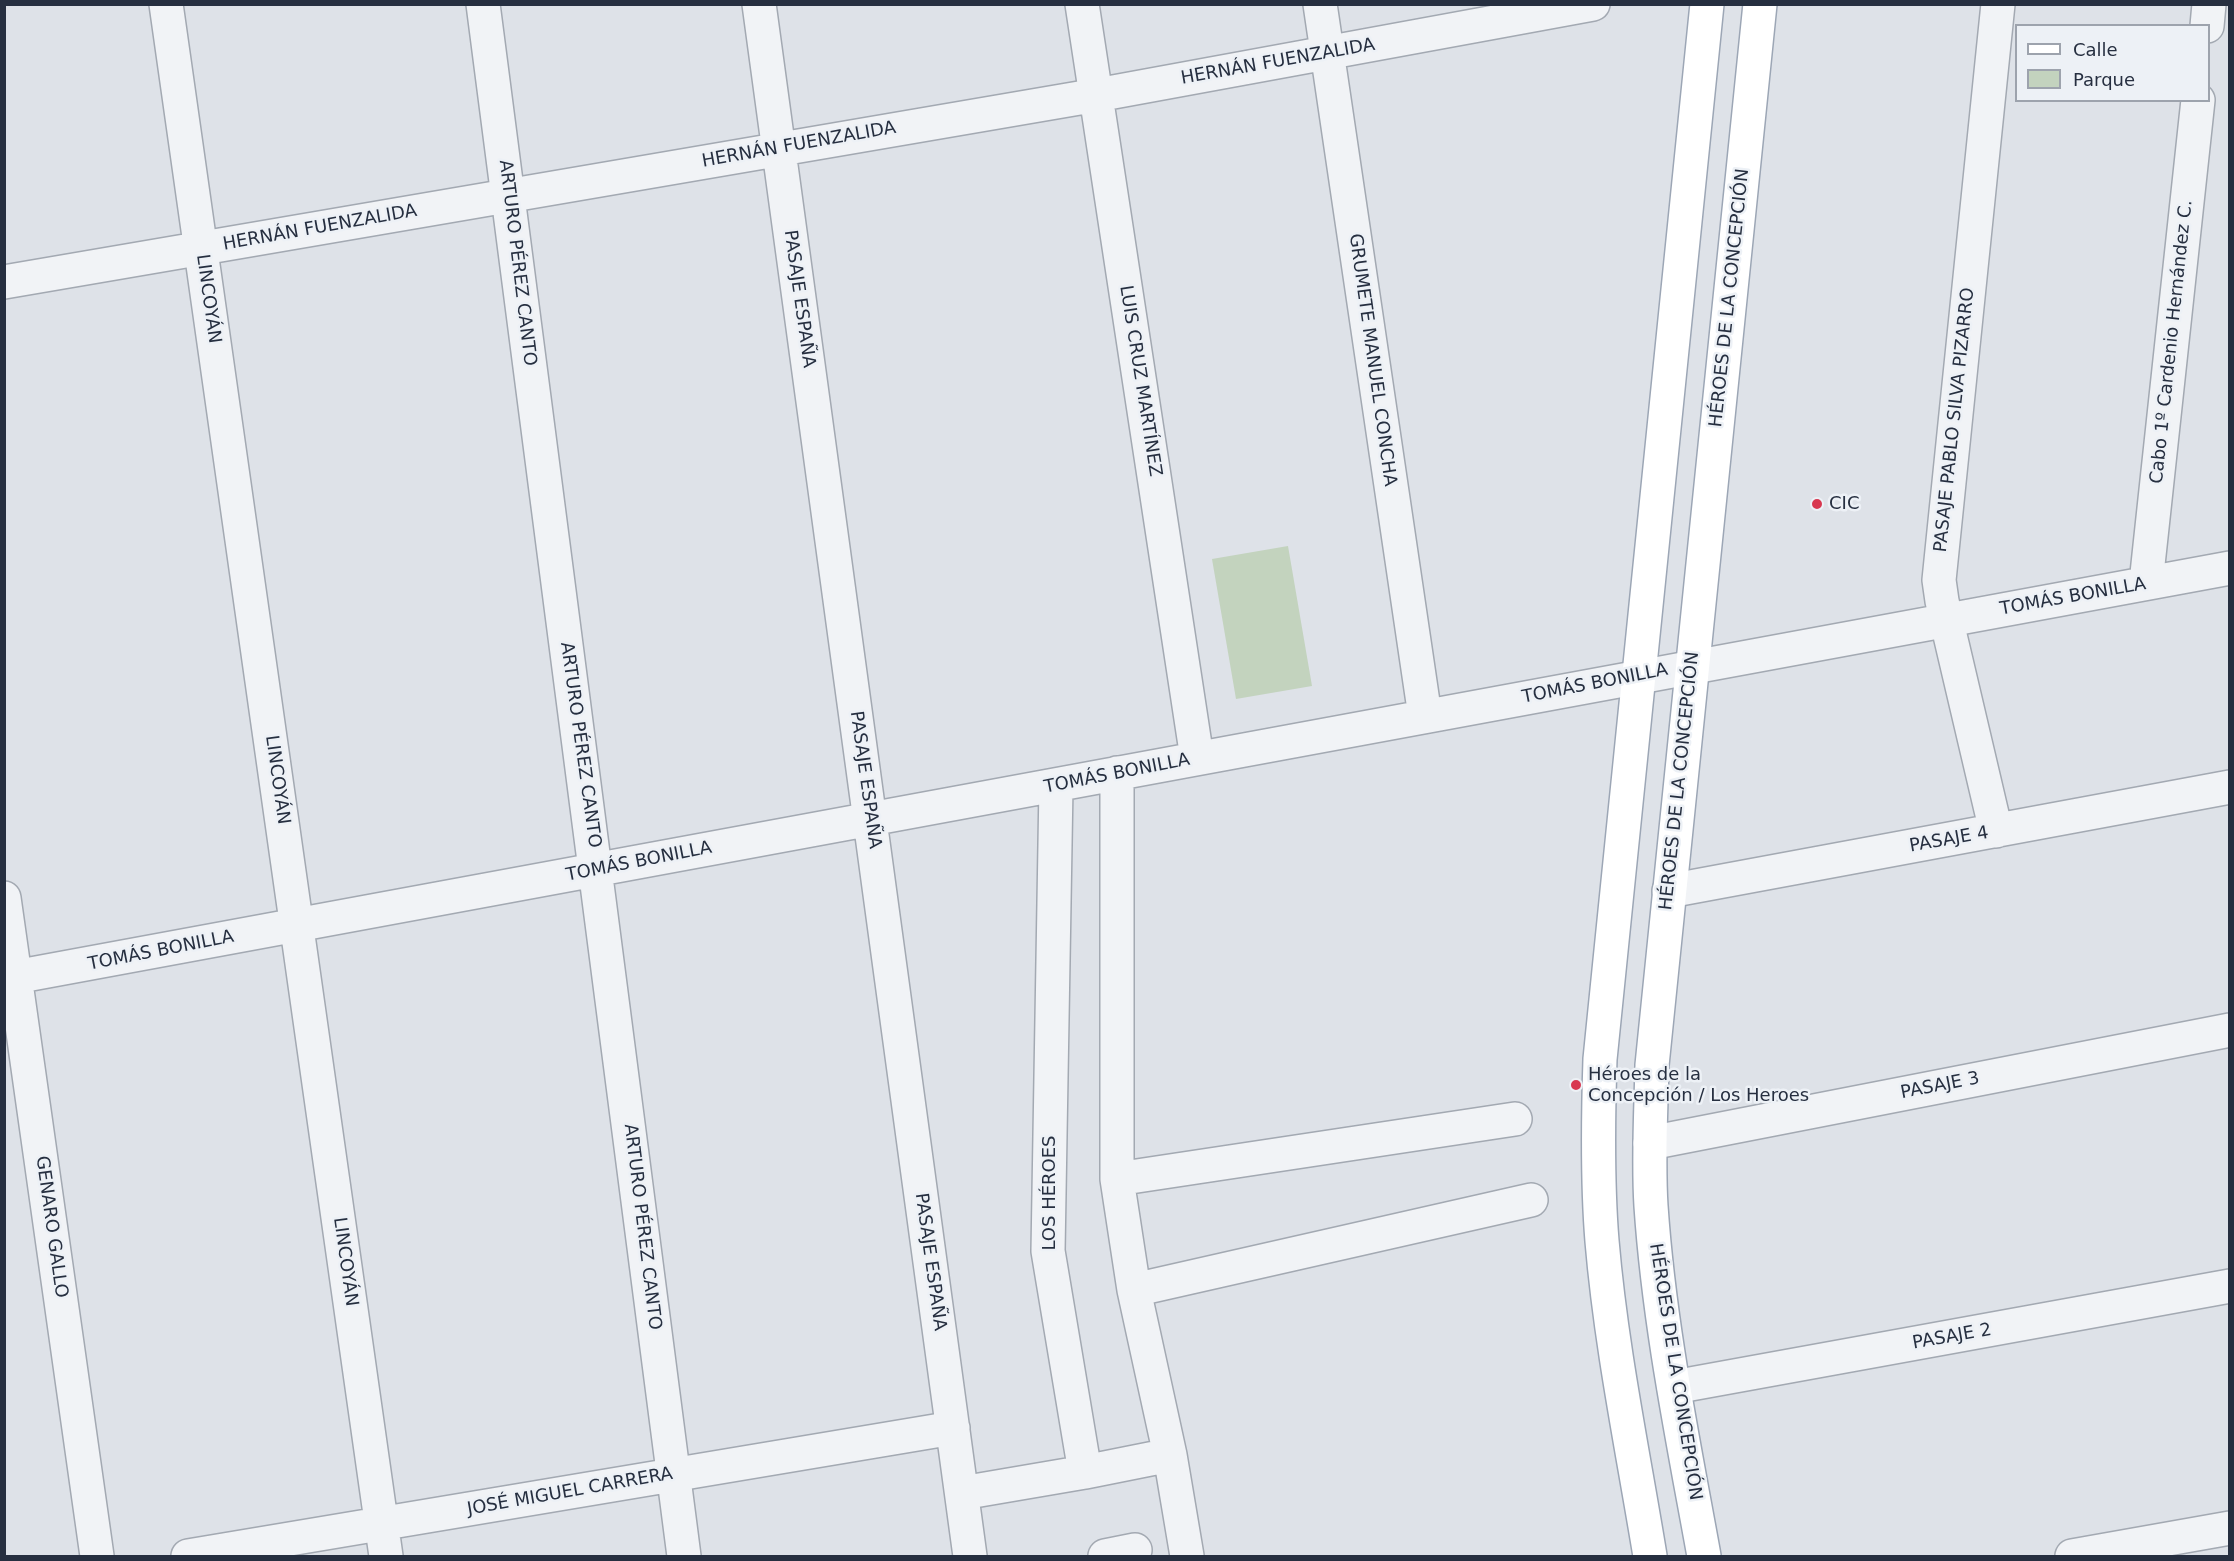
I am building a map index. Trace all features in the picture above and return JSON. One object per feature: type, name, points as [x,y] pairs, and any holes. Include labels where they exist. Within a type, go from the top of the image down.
[{"type":"main road","points":[[1650,1557],[1608,1300],[1598,1181],[1601,1049],[1707,4]]},
{"type":"main road","name":"HÉROES DE LA CONCEPCIÓN","points":[[1704,1557],[1674,1387],[1656,1265],[1651,1204],[1652,1065],[1760,4]]},
{"type":"street","name":"LINCOYÁN","points":[[166,4],[386,1557]]},
{"type":"street","name":"ARTURO PÉREZ CANTO","points":[[483,4],[684,1557]]},
{"type":"street","name":"PASAJE ESPAÑA","points":[[759,4],[970,1557]]},
{"type":"street","name":"LUIS CRUZ MARTÍNEZ","points":[[1082,4],[1197,758]]},
{"type":"street","name":"GRUMETE MANUEL CONCHA","points":[[1320,4],[1425,716]]},
{"type":"street","name":"HERNÁN FUENZALIDA","points":[[4,282],[1097,95],[1327,53],[1466,16],[1593,4]]},
{"type":"street","name":"PASAJE PABLO SILVA PIZARRO","points":[[1996,831],[1946,620],[1940,591],[1939,568],[1998,4]]},
{"type":"street","points":[[2206,24],[2209,4]]},
{"type":"street","name":"Cabo 1º Cardenio Hernández C.","points":[[2146,583],[2198,102]]},
{"type":"street","name":"TOMÁS BONILLA","points":[[10,978],[1056,786],[1692,665],[2229,568]]},
{"type":"street","points":[[1118,773],[1117,1179],[1134,1290],[1170,1455],[1187,1557]]},
{"type":"street","name":"LOS HÉROES","points":[[1056,786],[1048,1251],[1085,1472]]},
{"type":"street","name":"PASAJE 4","points":[[1669,891],[2229,787]]},
{"type":"street","name":"GENARO GALLO","points":[[4,898],[10,978],[97,1557]]},
{"type":"street","name":"PASAJE 3","points":[[1650,1143],[2229,1030]]},
{"type":"street","points":[[1117,1179],[1515,1119]]},
{"type":"street","points":[[1134,1290],[1531,1200]]},
{"type":"street","name":"PASAJE 2","points":[[1674,1387],[2229,1286]]},
{"type":"street","name":"JOSÉ MIGUEL CARRERA","points":[[188,1557],[952,1428]]},
{"type":"street","points":[[962,1493],[1170,1455]]},
{"type":"street","points":[[2072,1557],[2229,1528]]},
{"type":"green space","points":[[1288,546],[1312,686],[1236,699],[1212,559]]},
{"type":"place","name":"CIC","points":[[1817,504]]},
{"type":"place","name":"Héroes de la Concepción / Los Heroes","points":[[1576,1085]]}]
